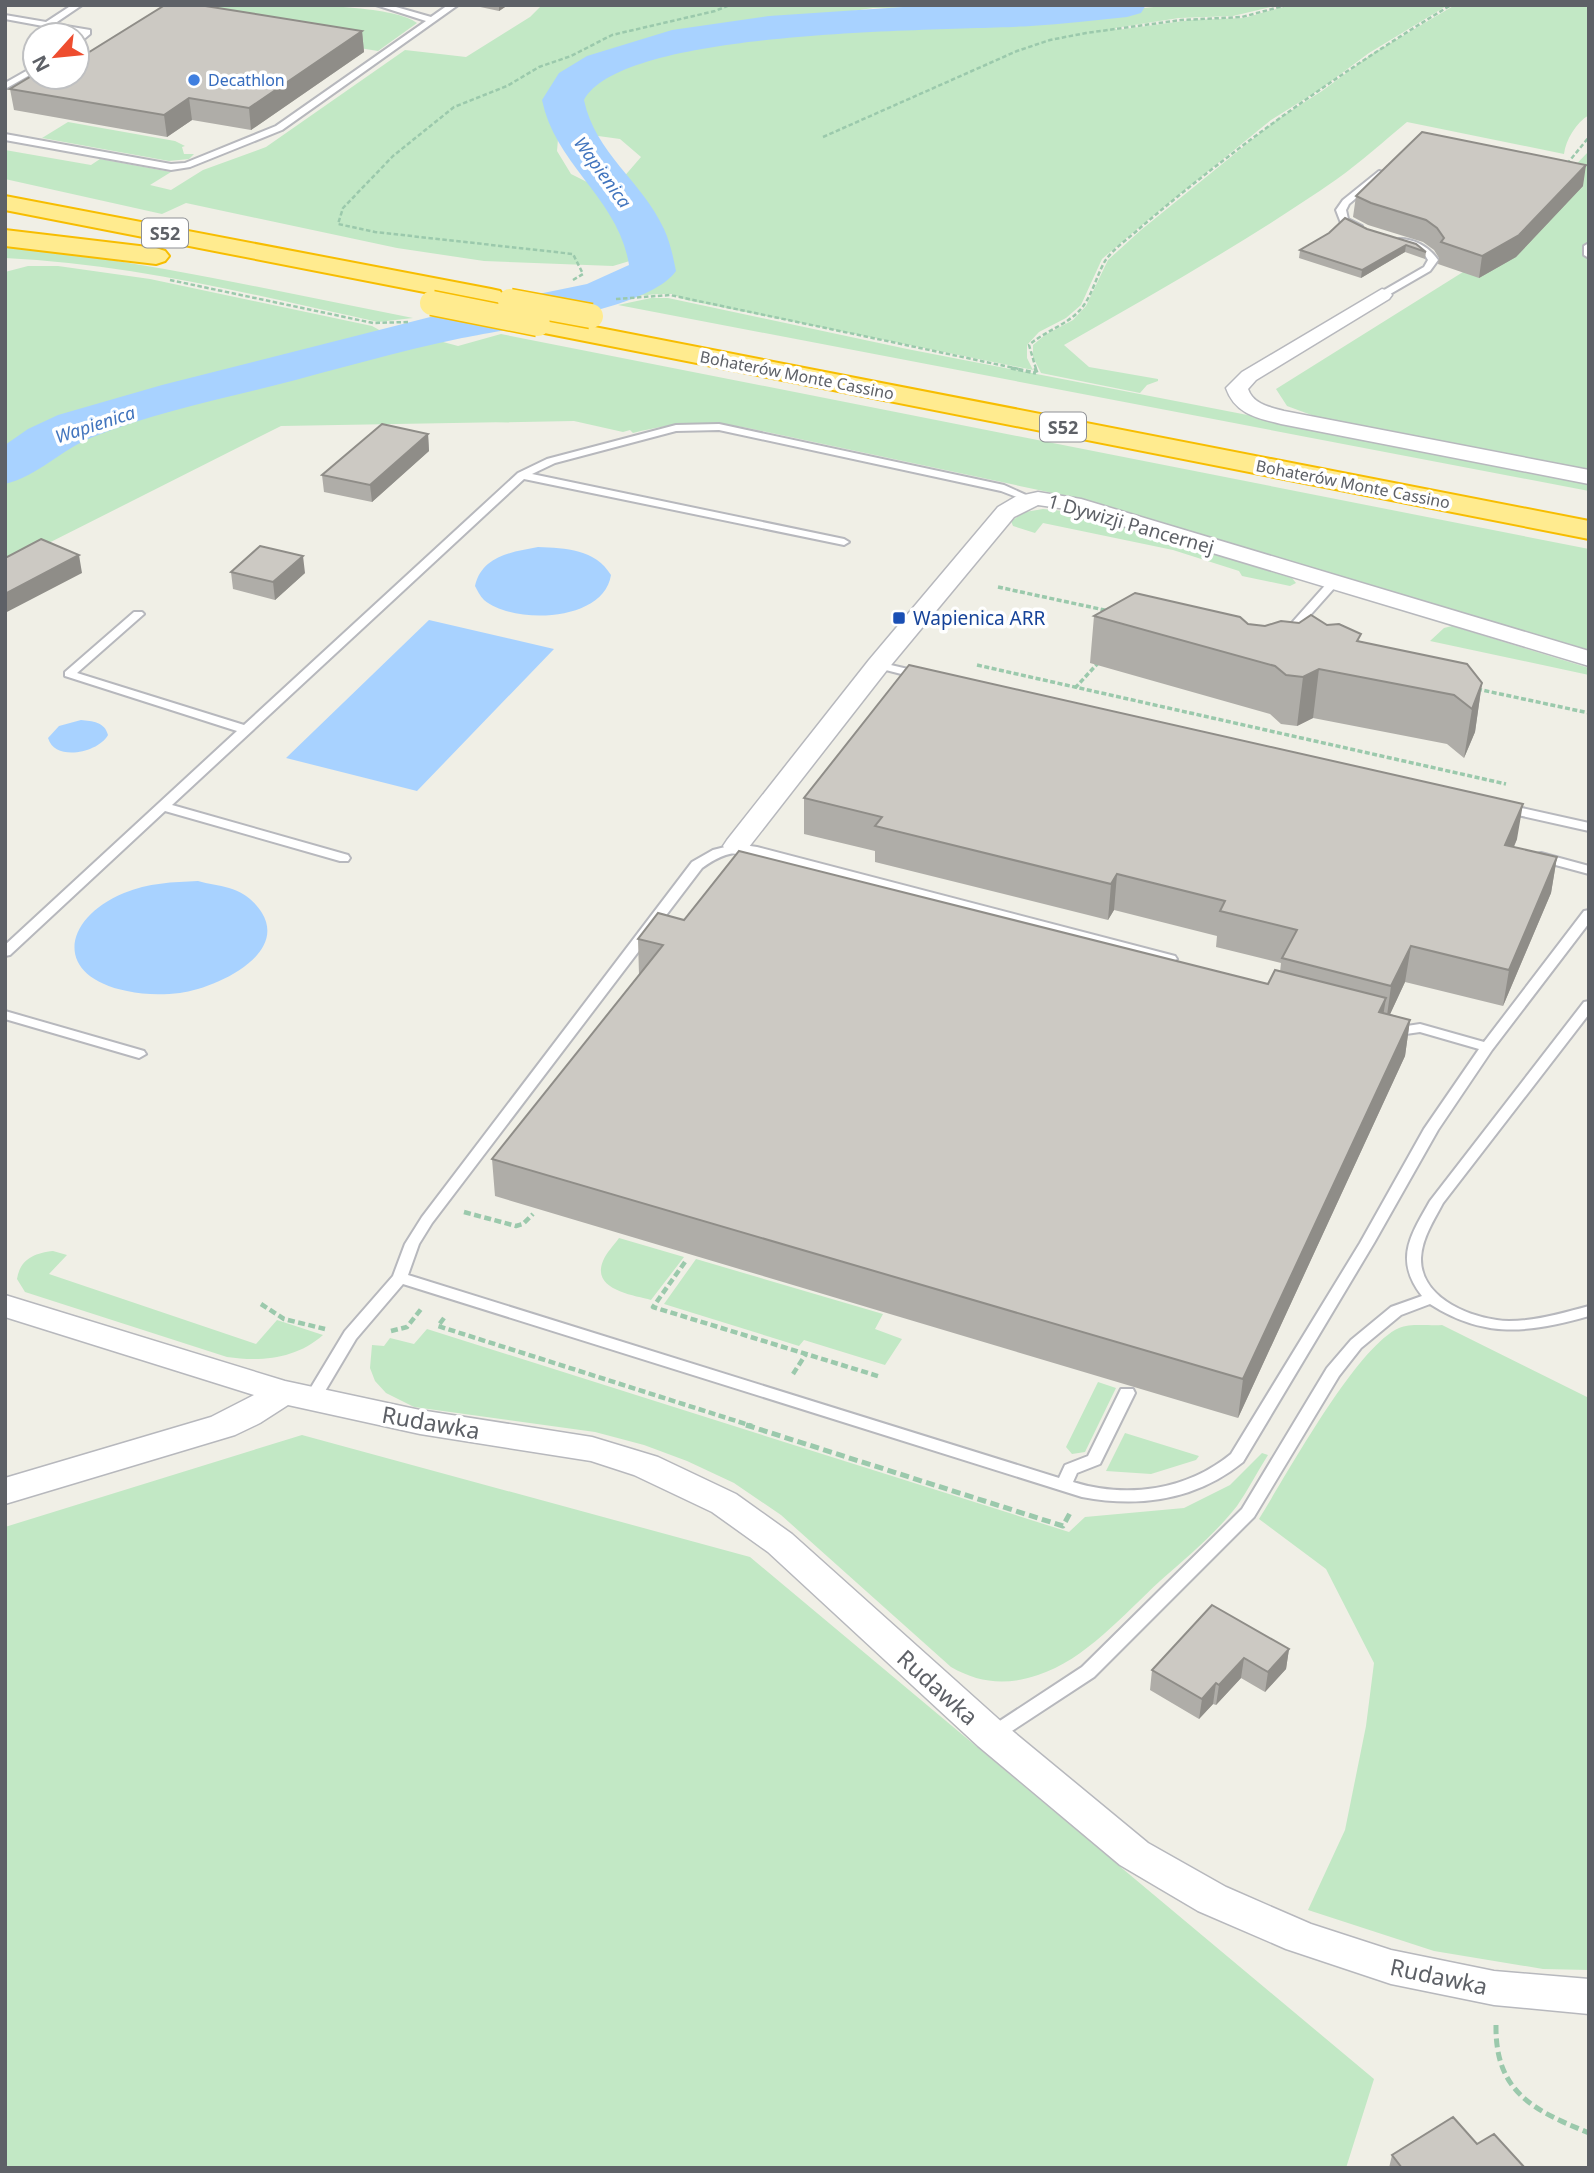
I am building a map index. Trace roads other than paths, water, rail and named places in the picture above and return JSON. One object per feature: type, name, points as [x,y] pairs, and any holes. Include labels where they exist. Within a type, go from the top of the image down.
[{"type":"highway","points":[[5,185],[128,213],[325,264]]},
{"type":"highway","name":"Bohaterów Monte Cassino","points":[[5,203],[491,297],[599,308],[1589,509]]},
{"type":"highway","name":"Bohaterów Monte Cassino","points":[[5,220],[1589,530]]},
{"type":"highway","points":[[5,238],[238,266]]},
{"type":"street","points":[[1382,295],[1249,376],[1237,388],[1241,400],[1256,410],[1281,417],[1589,477]]},
{"type":"street","name":"1 Dywizji Pancernej","points":[[736,846],[878,665],[1006,512],[1030,499],[1052,499],[1073,504],[1589,659]]},
{"type":"street","name":"Rudawka","points":[[5,1306],[297,1395],[420,1422],[592,1449],[646,1466],[724,1503],[780,1543],[991,1735],[1133,1854],[1212,1899],[1300,1937],[1391,1967],[1494,1988],[1589,1997]]},
{"type":"street","points":[[5,1491],[223,1426],[297,1395]]},
{"type":"lane","points":[[53,21],[78,5]]},
{"type":"lane","points":[[380,5],[432,20]]},
{"type":"lane","points":[[5,136],[171,167],[187,165],[279,128],[454,5]]},
{"type":"lane","points":[[5,17],[30,21]]},
{"type":"lane","points":[[5,87],[21,77]]},
{"type":"lane","points":[[1365,230],[1344,221],[1341,210],[1346,202],[1394,163]]},
{"type":"lane","points":[[1382,295],[1427,269],[1433,260],[1426,250],[1391,238]]},
{"type":"lane","points":[[1589,246],[1589,255]]},
{"type":"lane","points":[[5,951],[522,475],[551,461],[676,428],[719,427],[1003,488],[1030,499]]},
{"type":"lane","points":[[522,475],[844,542]]},
{"type":"lane","points":[[1293,628],[1333,583]]},
{"type":"lane","points":[[138,614],[69,674],[246,730]]},
{"type":"lane","points":[[878,665],[930,677]]},
{"type":"lane","points":[[1485,803],[1589,827]]},
{"type":"lane","points":[[163,806],[344,858]]},
{"type":"lane","points":[[297,1395],[400,1278],[412,1244],[439,1205],[697,865],[717,851],[736,846],[1190,965]]},
{"type":"lane","points":[[1530,854],[1589,870]]},
{"type":"lane","points":[[400,1278],[1082,1491],[1130,1497],[1199,1484],[1225,1469],[1237,1458],[1367,1243],[1431,1129],[1487,1047],[1589,914]]},
{"type":"lane","points":[[1589,1005],[1437,1201],[1419,1235],[1414,1255],[1416,1276],[1431,1298],[1456,1315],[1481,1324],[1545,1325],[1589,1311]]},
{"type":"lane","points":[[5,1015],[139,1054]]},
{"type":"lane","points":[[1382,1029],[1395,1032],[1420,1028],[1487,1047]]},
{"type":"lane","points":[[991,1735],[1088,1672],[1248,1513],[1333,1372],[1356,1344],[1396,1311],[1431,1298]]},
{"type":"lane","points":[[1064,1485],[1071,1469],[1094,1460],[1128,1393]]},
{"type":"water","points":[[538,547],[569,549],[597,560],[611,575],[605,591],[576,610],[556,614],[516,613],[498,608],[484,600],[475,586],[484,568],[499,557]]},
{"type":"water","points":[[429,620],[554,649],[417,791],[286,758]]},
{"type":"water","points":[[81,720],[101,725],[108,735],[95,746],[77,752],[67,752],[52,746],[48,738],[59,726]]},
{"type":"water","points":[[198,881],[239,892],[252,901],[262,913],[267,929],[265,943],[243,968],[194,990],[147,994],[103,984],[87,973],[77,960],[74,946],[78,931],[88,917],[103,904],[142,887]]},
{"type":"waterway","name":"Wapienica","points":[[5,469],[46,440],[76,426],[179,395],[446,327],[601,295],[653,271],[649,247],[641,227],[619,193],[580,146],[567,117],[563,100],[573,82],[601,64],[672,42],[769,28],[933,17],[1032,14],[1127,5]]},
{"type":"place","name":"Decathlon","points":[[194,80]]},
{"type":"place","name":"Wapienica ARR","points":[[899,618]]}]
